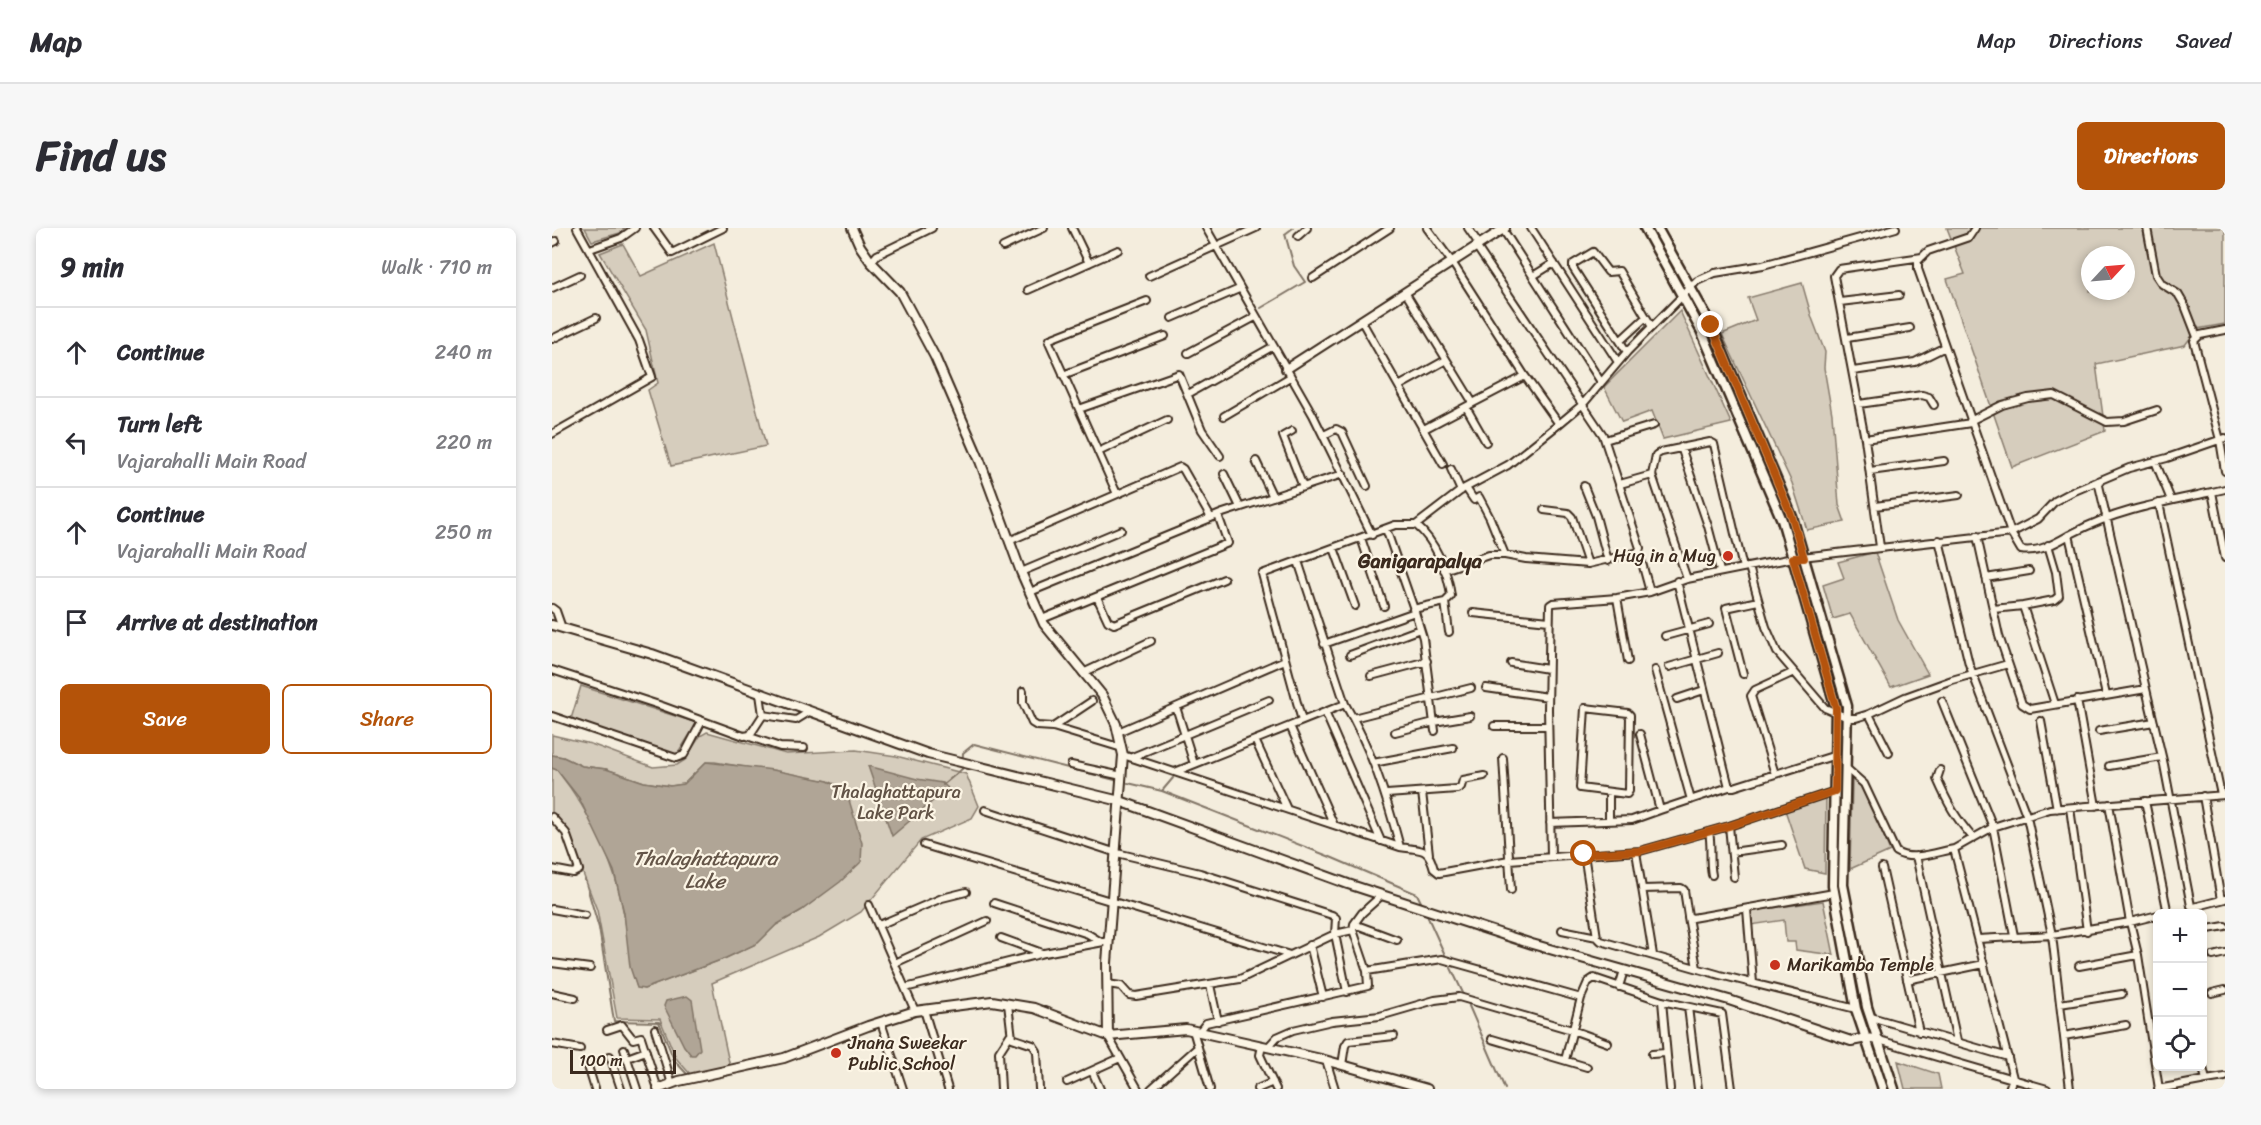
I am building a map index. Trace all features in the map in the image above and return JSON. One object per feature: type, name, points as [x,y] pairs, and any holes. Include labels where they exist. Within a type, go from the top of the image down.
[{"type":"main road","points":[[1645,228],[1701,330],[1782,520],[1837,713],[1834,893],[1856,1009],[1883,1089]]},
{"type":"main road","points":[[1657,228],[1711,325],[1792,517],[1847,706],[1843,885],[1864,995],[1894,1089]]},
{"type":"street","points":[[552,434],[652,377],[639,340],[578,228]]},
{"type":"street","points":[[590,249],[621,238],[635,228]]},
{"type":"street","points":[[654,228],[672,253],[723,228]]},
{"type":"street","points":[[852,228],[871,262],[900,292],[935,357],[980,461],[1021,572],[1042,620],[1102,695],[1125,753],[1117,853],[1105,942],[1108,1036],[1138,1089]]},
{"type":"street","points":[[871,262],[877,255],[932,228]]},
{"type":"street","points":[[1003,247],[1044,228]]},
{"type":"street","points":[[1072,228],[1089,263]]},
{"type":"street","points":[[1206,228],[1323,435],[1372,535]]},
{"type":"street","points":[[1149,276],[1256,228]]},
{"type":"street","points":[[1298,236],[1307,228]]},
{"type":"street","points":[[1313,278],[1390,228]]},
{"type":"street","points":[[1427,228],[1559,424]]},
{"type":"street","points":[[1468,228],[1605,440],[1640,548],[1639,552],[1650,592]]},
{"type":"street","points":[[1224,416],[1361,320],[1504,228],[1601,381]]},
{"type":"street","points":[[1531,228],[1618,362]]},
{"type":"street","points":[[1416,525],[1463,489],[1508,465],[1583,404],[1627,352],[1697,280],[1715,273],[1763,265],[1896,228]]},
{"type":"street","points":[[1975,228],[1969,237],[1928,251],[1918,261],[1918,269],[2011,533],[2022,550],[2032,552],[2048,546],[2106,518],[2171,500],[2225,489]]},
{"type":"street","points":[[2147,228],[2156,275],[2162,284],[2178,294],[2197,337]]},
{"type":"street","points":[[1029,290],[1118,250]]},
{"type":"street","points":[[1627,352],[1573,264],[1594,252],[1608,272],[1619,271],[1652,327]]},
{"type":"street","points":[[1880,547],[1865,439],[1834,276],[1839,269],[1922,257]]},
{"type":"street","points":[[1533,276],[1554,263]]},
{"type":"street","points":[[552,288],[580,275]]},
{"type":"street","points":[[1172,318],[1239,289]]},
{"type":"street","points":[[1405,292],[1446,360],[1486,442]]},
{"type":"street","points":[[1840,302],[1899,295]]},
{"type":"street","points":[[1117,494],[1049,344],[1050,339],[1147,301]]},
{"type":"street","points":[[1188,353],[1255,316]]},
{"type":"street","points":[[1620,341],[1646,317]]},
{"type":"street","points":[[552,339],[597,318]]},
{"type":"street","points":[[1361,320],[1443,464]]},
{"type":"street","points":[[1847,338],[1910,328]]},
{"type":"street","points":[[2225,330],[2204,333],[2194,341],[2222,439],[2225,471]]},
{"type":"street","points":[[1063,375],[1165,336]]},
{"type":"street","points":[[1188,394],[1272,347]]},
{"type":"street","points":[[1853,371],[1915,362],[1945,347]]},
{"type":"street","points":[[1399,386],[1446,360]]},
{"type":"street","points":[[1078,409],[1178,374],[1181,376],[1202,430],[1220,456]]},
{"type":"street","points":[[1425,429],[1525,376]]},
{"type":"street","points":[[1859,404],[1922,395],[1929,397],[1934,405]]},
{"type":"street","points":[[1865,439],[1971,422],[2002,405],[2028,398],[2054,395],[2107,422],[2124,421],[2157,410]]},
{"type":"street","points":[[1098,452],[1167,420]]},
{"type":"street","points":[[1605,440],[1654,425]]},
{"type":"street","points":[[1323,435],[1336,429],[1342,432],[1367,486]]},
{"type":"street","points":[[1292,431],[1283,436],[1303,487]]},
{"type":"street","points":[[1551,856],[1548,669],[1550,605],[1553,603],[1617,598],[1650,592],[1677,581],[1793,558],[2011,533],[2038,519],[2055,501],[2098,481],[2130,468],[2222,439]]},
{"type":"street","points":[[1687,579],[1652,475],[1656,454],[1710,442],[1714,444],[1746,567],[1772,643],[1825,708],[1848,718],[1856,718],[1905,697],[1972,673],[2008,664]]},
{"type":"street","points":[[1682,447],[1708,526],[1720,572]]},
{"type":"street","points":[[1256,461],[1273,497]]},
{"type":"street","points":[[1870,471],[1944,461]]},
{"type":"street","points":[[2155,461],[2171,500]]},
{"type":"street","points":[[1009,541],[1182,467],[1215,517],[1228,543],[1042,620]]},
{"type":"street","points":[[1451,469],[1463,489],[1474,500],[1479,497],[1505,555]]},
{"type":"street","points":[[1224,474],[1240,507]]},
{"type":"street","points":[[1030,592],[1240,507],[1343,474]]},
{"type":"street","points":[[1620,484],[1652,475]]},
{"type":"street","points":[[2098,481],[2162,757],[2194,908],[2223,899],[2203,796]]},
{"type":"street","points":[[1584,486],[1596,516],[1608,561]]},
{"type":"street","points":[[2212,492],[2222,528],[2225,558]]},
{"type":"street","points":[[1875,506],[1959,495]]},
{"type":"street","points":[[1846,768],[1864,784],[1892,847],[1900,855],[1916,856],[1954,849],[1994,827],[2058,809],[2223,795],[2159,503]]},
{"type":"street","points":[[1545,510],[1568,513],[1572,517],[1588,564]]},
{"type":"street","points":[[1302,721],[1262,574],[1386,529],[1405,524],[1416,525],[1427,535],[1444,570],[1451,596],[1445,602],[1414,610],[1324,644]]},
{"type":"street","points":[[1386,529],[1420,629],[1427,662],[1436,731]]},
{"type":"street","points":[[1021,572],[1121,530]]},
{"type":"street","points":[[2069,535],[2106,695]]},
{"type":"street","points":[[1977,536],[1993,609],[2022,704],[2030,709],[2146,689]]},
{"type":"street","points":[[1361,538],[1384,606]]},
{"type":"street","points":[[1939,540],[1972,673],[2027,817],[2052,935],[2070,1089]]},
{"type":"street","points":[[1993,609],[2054,600],[2059,596],[2056,572],[2048,546]]},
{"type":"street","points":[[1334,548],[1355,606]]},
{"type":"street","points":[[1444,570],[1489,555],[1588,564],[1639,552]]},
{"type":"street","points":[[1298,561],[1345,704],[1387,794],[1400,848]]},
{"type":"street","points":[[1986,578],[2029,571]]},
{"type":"street","points":[[1097,597],[1108,621],[1114,624],[1224,579]]},
{"type":"street","points":[[1677,581],[1729,786]]},
{"type":"street","points":[[1617,598],[1629,661]]},
{"type":"street","points":[[1743,674],[1726,608],[1758,601]]},
{"type":"street","points":[[1445,602],[1449,632]]},
{"type":"street","points":[[2023,606],[2055,704]]},
{"type":"street","points":[[552,608],[556,611],[562,628]]},
{"type":"street","points":[[1473,614],[1549,621]]},
{"type":"street","points":[[1665,636],[1709,624]]},
{"type":"street","points":[[552,625],[652,654],[928,753],[1120,801],[1382,895],[1532,944],[1729,1000],[1851,1041],[1867,1038],[1879,1040],[2047,1089]]},
{"type":"street","points":[[1350,655],[1420,629]]},
{"type":"street","points":[[1083,674],[1151,640]]},
{"type":"street","points":[[1669,667],[1718,653]]},
{"type":"street","points":[[1118,732],[1285,660]]},
{"type":"street","points":[[1371,676],[1427,662]]},
{"type":"street","points":[[1511,663],[1548,669]]},
{"type":"street","points":[[552,670],[780,747],[804,748]]},
{"type":"street","points":[[1656,670],[1690,800]]},
{"type":"street","points":[[1775,774],[1751,696],[1755,690],[1794,672]]},
{"type":"street","points":[[1353,718],[1471,688]]},
{"type":"street","points":[[1486,688],[1548,697]]},
{"type":"street","points":[[1677,699],[1704,690]]},
{"type":"street","points":[[1023,691],[1023,703],[1032,723],[1037,726],[1053,727],[1174,772],[1400,848],[1430,854]]},
{"type":"street","points":[[747,736],[763,715],[760,694]]},
{"type":"street","points":[[1125,753],[1185,735],[1269,700]]},
{"type":"street","points":[[1942,700],[1994,827],[2014,936]]},
{"type":"street","points":[[2077,700],[2096,806]]},
{"type":"street","points":[[1053,727],[1092,701]]},
{"type":"street","points":[[1174,772],[1345,704]]},
{"type":"street","points":[[1176,707],[1194,764]]},
{"type":"street","points":[[1585,708],[1630,715],[1629,791],[1627,794],[1609,792],[1581,789],[1579,786],[1585,708]]},
{"type":"street","points":[[763,715],[796,720],[809,712]]},
{"type":"street","points":[[1325,712],[1381,841]]},
{"type":"street","points":[[1869,714],[1889,753]]},
{"type":"street","points":[[552,716],[676,758],[684,755],[702,721]]},
{"type":"street","points":[[1395,732],[1470,716]]},
{"type":"street","points":[[2041,721],[2058,809]]},
{"type":"street","points":[[2099,731],[2154,722]]},
{"type":"street","points":[[1290,726],[1334,825]]},
{"type":"street","points":[[1494,726],[1548,726]]},
{"type":"street","points":[[1640,734],[1660,810]]},
{"type":"street","points":[[1255,740],[1287,809]]},
{"type":"street","points":[[1373,763],[1453,748]]},
{"type":"street","points":[[1550,823],[1632,820],[1729,786],[1734,788],[1836,755]]},
{"type":"street","points":[[2109,766],[2162,757]]},
{"type":"street","points":[[1503,758],[1510,890]]},
{"type":"street","points":[[1071,765],[1122,776]]},
{"type":"street","points":[[1940,770],[1937,779],[1949,807],[1956,819],[1973,838]]},
{"type":"street","points":[[1387,794],[1457,789],[1461,788],[1463,780],[1467,777],[1484,776]]},
{"type":"street","points":[[1422,792],[1430,854],[1434,869],[1439,873],[1509,860],[1635,852],[1729,826],[1835,791]]},
{"type":"street","points":[[1609,792],[1609,820]]},
{"type":"street","points":[[2145,801],[2166,909]]},
{"type":"street","points":[[2109,804],[2138,955],[2158,1089],[2225,1077]]},
{"type":"street","points":[[2070,808],[2087,931]]},
{"type":"street","points":[[985,810],[1117,853],[1200,873],[1332,915],[1336,918],[1335,934],[1347,992]]},
{"type":"street","points":[[552,817],[566,833],[579,870],[573,873],[552,869]]},
{"type":"street","points":[[1729,826],[1734,877]]},
{"type":"street","points":[[1709,832],[1712,875]]},
{"type":"street","points":[[924,845],[1290,955]]},
{"type":"street","points":[[1732,852],[1782,845]]},
{"type":"street","points":[[1954,849],[2013,1078],[2009,1089]]},
{"type":"street","points":[[1635,852],[1653,955]]},
{"type":"street","points":[[1584,854],[1598,937]]},
{"type":"street","points":[[1916,856],[1957,1041]]},
{"type":"street","points":[[1882,868],[1919,1032]]},
{"type":"street","points":[[1642,889],[1681,888],[1684,890],[1697,968]]},
{"type":"street","points":[[879,925],[942,897],[966,892]]},
{"type":"street","points":[[1688,916],[1692,918],[1834,893]]},
{"type":"street","points":[[1107,984],[1121,986],[1129,994],[1136,996],[1240,979],[1310,945],[1354,927],[1382,895]]},
{"type":"street","points":[[994,903],[1072,928],[1105,942]]},
{"type":"street","points":[[869,905],[915,1011]]},
{"type":"street","points":[[552,909],[585,915]]},
{"type":"street","points":[[1747,909],[1753,984]]},
{"type":"street","points":[[1978,939],[2087,931],[2153,916]]},
{"type":"street","points":[[895,963],[987,921]]},
{"type":"street","points":[[2208,929],[2225,926]]},
{"type":"street","points":[[1354,927],[1397,940]]},
{"type":"street","points":[[1196,1031],[1206,1023],[1368,986],[1367,971],[1354,927]]},
{"type":"street","points":[[1562,930],[1598,937],[1600,940],[1753,984],[1856,1009]]},
{"type":"street","points":[[1000,938],[1044,953]]},
{"type":"street","points":[[905,988],[1044,953],[1105,942]]},
{"type":"street","points":[[1310,945],[1323,997]]},
{"type":"street","points":[[2213,956],[2225,953]]},
{"type":"street","points":[[2079,966],[2138,955]]},
{"type":"street","points":[[1367,971],[1442,959],[1581,998]]},
{"type":"street","points":[[552,963],[590,968]]},
{"type":"street","points":[[1907,980],[1984,964]]},
{"type":"street","points":[[1619,987],[1624,970]]},
{"type":"street","points":[[1565,1060],[1581,998],[1591,979],[1662,1001],[1722,1014],[1732,1089]]},
{"type":"street","points":[[1209,985],[1218,1021]]},
{"type":"street","points":[[2212,993],[2225,990]]},
{"type":"street","points":[[552,993],[575,998]]},
{"type":"street","points":[[2060,1004],[2122,994]]},
{"type":"street","points":[[1276,1089],[1260,1055],[1265,1046],[1277,1037],[1293,1029],[1332,1021],[1380,1016],[1435,1000],[1459,997],[1572,1030],[1608,1043]]},
{"type":"street","points":[[607,1030],[622,1025],[633,1039],[641,1037],[658,1089],[783,1058],[915,1011],[992,1001],[1034,1008],[1108,1036],[1186,1029],[1326,1060],[1427,1089]]},
{"type":"street","points":[[1662,1001],[1670,1089]]},
{"type":"street","points":[[1008,1004],[1010,1035],[1014,1040],[1035,1047],[1039,1089]]},
{"type":"street","points":[[1688,1006],[1698,1089]]},
{"type":"street","points":[[924,1010],[948,1089]]},
{"type":"street","points":[[1870,1017],[2008,1057]]},
{"type":"street","points":[[881,1022],[903,1089]]},
{"type":"street","points":[[2064,1036],[2126,1025]]},
{"type":"street","points":[[655,1029],[672,1084]]},
{"type":"street","points":[[1196,1031],[1197,1047],[1210,1089]]},
{"type":"street","points":[[1000,1088],[999,1052],[1010,1035]]},
{"type":"street","points":[[1342,1065],[1348,1041],[1394,1036]]},
{"type":"street","points":[[1492,1039],[1587,1067]]},
{"type":"street","points":[[552,1044],[580,1049]]},
{"type":"street","points":[[1151,1089],[1197,1047]]},
{"type":"street","points":[[624,1049],[637,1089]]},
{"type":"street","points":[[627,1058],[646,1051]]},
{"type":"street","points":[[1652,1054],[1665,1053]]},
{"type":"street","points":[[610,1056],[621,1089]]},
{"type":"street","points":[[1067,1082],[1120,1058]]},
{"type":"street","points":[[1326,1060],[1335,1089]]},
{"type":"street","points":[[587,1063],[595,1089]]},
{"type":"street","points":[[1092,1071],[1100,1089]]},
{"type":"street","points":[[2204,1071],[2206,1080]]},
{"type":"street","points":[[1257,1089],[1273,1082]]},
{"type":"green space","points":[[585,228],[625,228],[620,233],[592,241]]},
{"type":"green space","points":[[1947,228],[2225,228],[2225,324],[2197,329],[2185,345],[2096,364],[2105,431],[2012,467],[1947,279],[1965,274]]},
{"type":"green space","points":[[714,243],[766,446],[671,466],[648,390],[658,383],[646,330],[600,253],[623,244],[641,276]]},
{"type":"green space","points":[[1802,283],[1825,352],[1824,368],[1832,414],[1839,505],[1845,522],[1807,530],[1792,483],[1722,334],[1756,320],[1748,298]]},
{"type":"green space","points":[[1680,311],[1731,423],[1663,439],[1652,411],[1622,422],[1604,387]]},
{"type":"green space","points":[[1875,552],[1898,620],[1928,674],[1891,687],[1850,614],[1833,619],[1823,585],[1844,578],[1838,562]]},
{"type":"green space","points":[[581,686],[697,723],[677,755],[571,719]]},
{"type":"green space","name":"Thalaghattapura Lake Park","points":[[707,732],[786,754],[856,750],[896,756],[966,774],[979,806],[972,818],[921,840],[861,912],[819,937],[712,983],[730,1067],[691,1075],[676,1058],[660,1019],[617,1018],[597,910],[567,832],[552,812],[552,768],[557,770],[580,803],[608,857],[620,895],[634,978],[637,987],[644,989],[726,958],[758,943],[776,925],[802,910],[847,790],[828,781],[715,762],[706,762],[684,784],[671,786],[644,782],[606,769],[582,766],[563,757],[552,755],[552,735],[591,744],[653,767],[677,765],[685,760],[700,736]]},
{"type":"green space","points":[[1852,780],[1864,788],[1890,851],[1850,869]]},
{"type":"green space","points":[[1826,797],[1825,873],[1805,869],[1785,810]]},
{"type":"green space","points":[[1823,901],[1834,955],[1796,950],[1795,942],[1786,942],[1784,920],[1751,925],[1751,911]]},
{"type":"green space","points":[[1898,1061],[1938,1074],[1941,1089],[1905,1089]]},
{"type":"water","name":"Thalaghattapura Lake","points":[[552,755],[563,757],[582,766],[606,769],[644,782],[670,786],[684,784],[706,762],[773,770],[828,781],[846,790],[862,843],[861,862],[840,882],[802,910],[776,925],[758,943],[726,958],[644,989],[637,988],[630,967],[624,913],[614,871],[579,798],[557,770],[552,768]]},
{"type":"water","points":[[868,766],[942,783],[948,788],[892,836]]},
{"type":"water","points":[[687,996],[692,1000],[700,1049],[695,1055],[691,1055],[684,1046],[664,1006],[666,1001]]},
{"type":"waterway","points":[[1261,308],[1305,282],[1294,266],[1285,234],[1293,228]]},
{"type":"waterway","points":[[943,785],[962,769],[963,753],[974,744],[1115,780]]},
{"type":"waterway","points":[[1162,791],[1173,778]]},
{"type":"waterway","points":[[1128,783],[1162,791],[1328,856],[1417,894],[1423,906]]},
{"type":"waterway","points":[[585,880],[599,928],[614,1021],[659,1022],[674,1060],[686,1073]]},
{"type":"waterway","points":[[1425,911],[1445,955]]},
{"type":"waterway","points":[[1451,968],[1463,993]]},
{"type":"waterway","points":[[1469,1006],[1505,1089]]},
{"type":"place","name":"Hug in a Mug","points":[[1728,556]]},
{"type":"place","name":"Marikamba Temple","points":[[1775,965]]},
{"type":"place","name":"Jnana Sweekar Public School","points":[[836,1053]]},
{"type":"district","name":"Ganigarapalya","points":[[1420,561]]},
{"type":"route","points":[[1584,854],[1640,851],[1729,826],[1835,791],[1836,708],[1793,558],[1804,558],[1792,517],[1711,325]]}]
